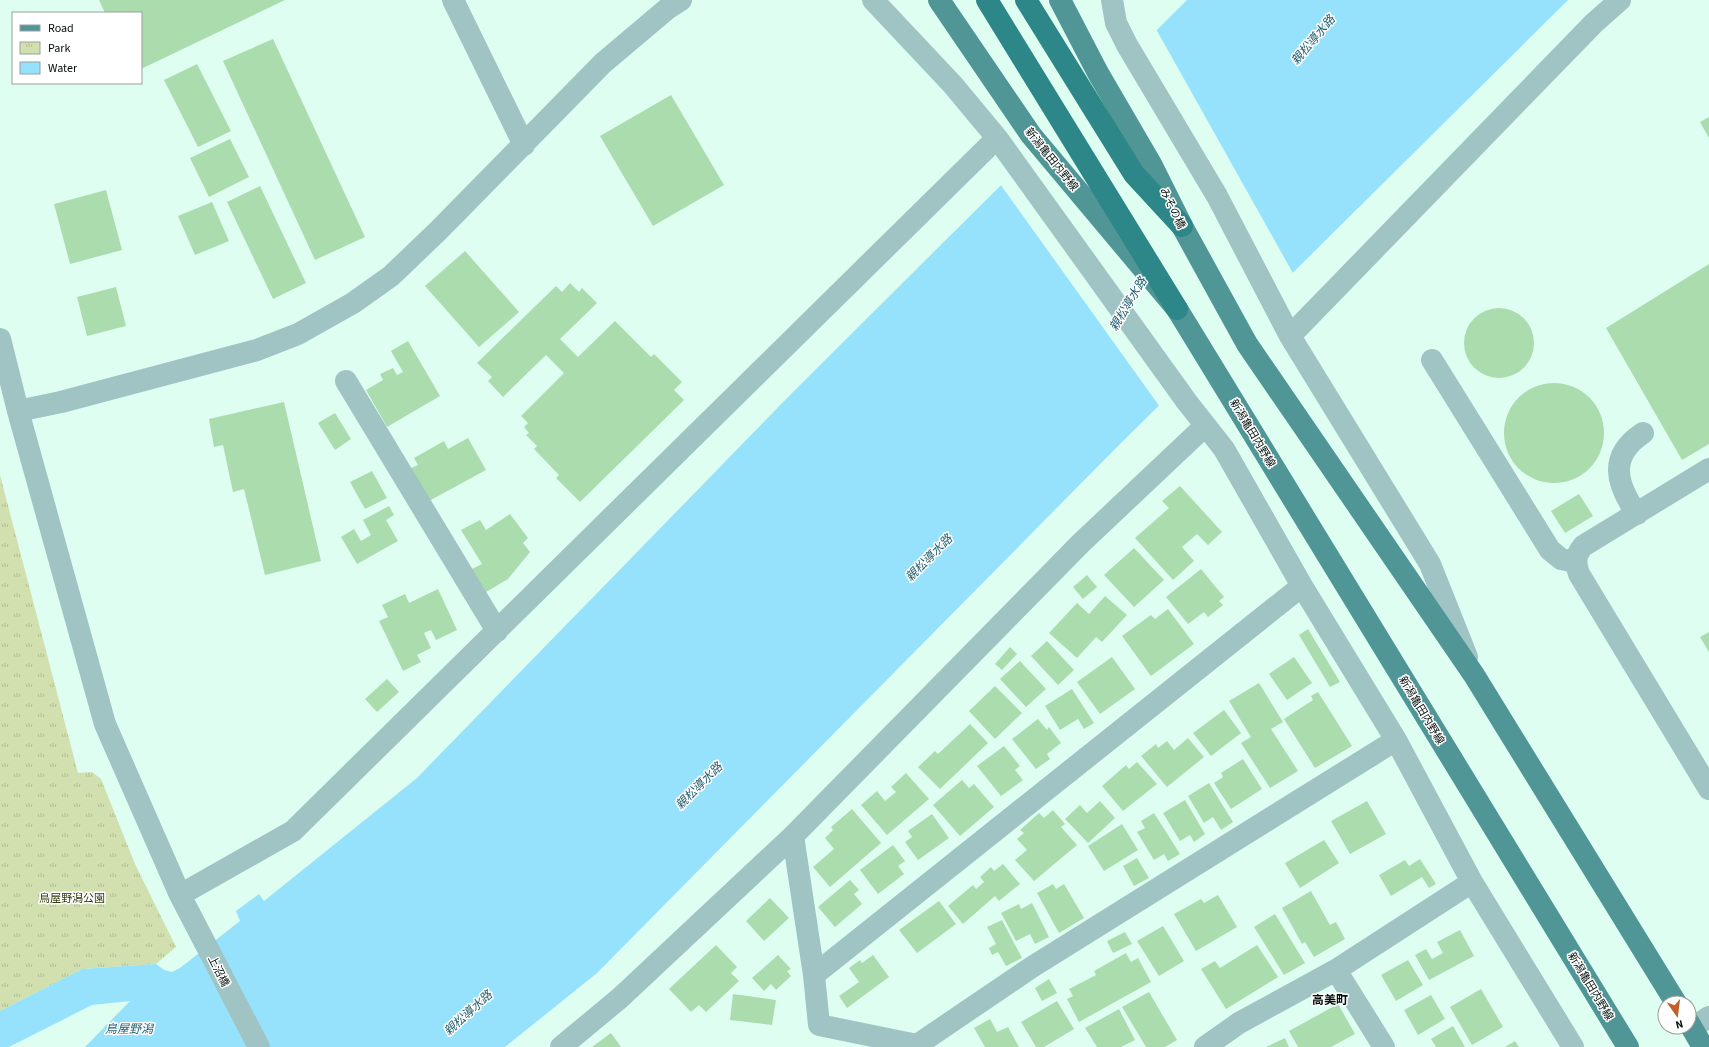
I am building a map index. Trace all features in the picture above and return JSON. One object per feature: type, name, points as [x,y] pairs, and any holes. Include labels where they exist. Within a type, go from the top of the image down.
[{"type":"highway","points":[[987,0],[1177,309]]},
{"type":"highway","points":[[1026,0],[1134,174],[1182,226]]},
{"type":"main road","name":"新潟亀田内野線","points":[[939,0],[1031,135],[1177,309],[1628,1047]]},
{"type":"main road","name":"みその橋","points":[[1060,0],[1098,73],[1151,164],[1182,226],[1247,344],[1474,675]]},
{"type":"main road","points":[[1474,675],[1671,995]]},
{"type":"main road","points":[[1697,1023],[1704,1047]]},
{"type":"street","points":[[453,0],[524,145]]},
{"type":"street","points":[[18,411],[205,365],[257,350],[298,334],[353,303],[391,276],[524,145],[603,63],[667,9],[681,0]]},
{"type":"street","points":[[873,0],[953,85],[997,138],[1187,402],[1224,449],[1302,586],[1396,740],[1472,882],[1573,1047]]},
{"type":"street","points":[[1112,0],[1116,23],[1127,45],[1217,196],[1277,313],[1430,564],[1474,675]]},
{"type":"street","points":[[1290,336],[1594,23],[1620,0]]},
{"type":"street","points":[[180,895],[293,831],[997,138]]},
{"type":"street","name":"上沼橋","points":[[0,339],[18,411],[106,724],[180,895],[259,1047]]},
{"type":"street","points":[[1432,360],[1550,550],[1562,559],[1575,562]]},
{"type":"street","points":[[346,381],[498,630]]},
{"type":"street","points":[[561,1047],[620,998],[793,836],[1081,543],[1205,426]]},
{"type":"street","points":[[1636,514],[1620,485],[1619,466],[1622,452],[1631,440],[1643,433]]},
{"type":"street","points":[[1709,469],[1583,546],[1575,562],[1579,574],[1709,789]]},
{"type":"street","points":[[814,975],[1302,586]]},
{"type":"street","points":[[793,836],[814,975],[819,1025],[918,1045],[1032,966],[1396,740]]},
{"type":"street","points":[[1205,1047],[1239,1023],[1336,970],[1472,882]]},
{"type":"street","points":[[1336,970],[1384,1047]]},
{"type":"green space","name":"鳥屋野潟公園","points":[[0,475],[78,773],[92,772],[101,779],[135,864],[176,947],[156,964],[82,969],[0,1011]]},
{"type":"water","points":[[1187,0],[1568,0],[1116,448],[597,973],[505,1047],[85,1047],[130,1001],[92,1005],[9,1047],[0,1047],[0,1011],[82,969],[156,964],[164,970],[172,972],[180,968],[240,921],[236,911],[259,894],[264,901],[417,778],[793,392]]},
{"type":"pier","points":[[1156,29],[1294,275],[1160,407],[1000,184]]},
{"type":"building","points":[[99,0],[285,0],[142,69],[142,12],[105,12]]},
{"type":"building","points":[[273,39],[365,237],[315,260],[223,61]]},
{"type":"building","points":[[197,64],[231,131],[198,147],[164,80]]},
{"type":"building","points":[[671,95],[724,185],[653,226],[600,136]]},
{"type":"building","points":[[1709,117],[1709,138],[1700,122]]},
{"type":"building","points":[[230,139],[249,177],[209,197],[190,158]]},
{"type":"building","points":[[260,186],[306,283],[273,299],[227,202]]},
{"type":"building","points":[[106,190],[122,250],[70,264],[54,204]]},
{"type":"building","points":[[212,202],[229,241],[195,255],[178,216]]},
{"type":"building","points":[[465,251],[519,312],[479,347],[425,286]]},
{"type":"building","points":[[1709,264],[1709,444],[1682,460],[1606,328]]},
{"type":"building","points":[[570,283],[579,292],[582,288],[597,303],[560,339],[578,357],[615,321],[651,357],[654,354],[682,382],[674,390],[684,400],[580,502],[556,478],[559,475],[534,449],[537,446],[526,435],[529,433],[524,427],[528,423],[521,416],[564,373],[546,355],[503,397],[488,381],[492,377],[477,363],[556,286],[562,292]]},
{"type":"building","points":[[116,287],[126,326],[87,336],[77,297]]},
{"type":"building","points":[[1492,308],[1506,308],[1519,314],[1528,323],[1532,329],[1534,343],[1532,357],[1524,368],[1513,376],[1506,378],[1492,378],[1485,376],[1474,368],[1466,357],[1464,350],[1464,336],[1466,329],[1474,318],[1485,310]]},
{"type":"building","points":[[408,341],[440,396],[387,427],[366,390],[383,380],[380,374],[393,368],[397,375],[403,372],[391,351]]},
{"type":"building","points":[[1554,383],[1573,387],[1589,398],[1600,414],[1604,433],[1600,452],[1589,468],[1573,479],[1554,483],[1535,479],[1519,468],[1508,452],[1504,433],[1508,414],[1519,398],[1535,387]]},
{"type":"building","points":[[284,402],[321,561],[265,575],[244,489],[233,492],[223,445],[214,447],[209,419]]},
{"type":"building","points":[[335,413],[351,439],[335,450],[318,423]]},
{"type":"building","points":[[468,438],[486,470],[429,501],[411,468],[418,465],[414,458],[444,441],[448,449]]},
{"type":"building","points":[[372,471],[387,498],[365,509],[350,482]]},
{"type":"building","points":[[1180,486],[1222,532],[1208,545],[1197,534],[1182,547],[1194,561],[1173,580],[1135,538],[1169,508],[1162,501]]},
{"type":"building","points":[[1579,494],[1593,516],[1565,533],[1551,511]]},
{"type":"building","points":[[389,506],[394,515],[386,520],[398,541],[357,564],[341,537],[354,529],[361,541],[371,535],[363,520]]},
{"type":"building","points":[[510,514],[528,538],[523,543],[530,552],[508,579],[486,592],[472,569],[482,564],[461,530],[480,520],[486,530]]},
{"type":"building","points":[[1134,548],[1164,580],[1134,607],[1104,575]]},
{"type":"building","points":[[1201,569],[1224,597],[1219,601],[1223,605],[1208,617],[1204,612],[1188,624],[1166,597]]},
{"type":"building","points":[[1087,575],[1097,587],[1083,599],[1073,587]]},
{"type":"building","points":[[438,589],[457,630],[436,640],[431,630],[424,633],[431,648],[417,655],[421,662],[403,671],[379,621],[388,617],[382,605],[405,594],[409,603]]},
{"type":"building","points":[[1105,596],[1127,615],[1102,642],[1096,637],[1077,658],[1049,633],[1077,603],[1089,614]]},
{"type":"building","points":[[1168,609],[1194,644],[1151,676],[1122,636],[1151,615],[1155,619]]},
{"type":"building","points":[[1308,629],[1340,682],[1330,687],[1299,635]]},
{"type":"building","points":[[1709,632],[1709,652],[1700,637]]},
{"type":"building","points":[[1047,641],[1074,670],[1058,685],[1031,656]]},
{"type":"building","points":[[1010,647],[1017,654],[1002,670],[995,664]]},
{"type":"building","points":[[1112,657],[1135,689],[1100,714],[1077,682]]},
{"type":"building","points":[[1294,657],[1312,683],[1287,700],[1269,674]]},
{"type":"building","points":[[1020,661],[1046,689],[1026,707],[1000,679]]},
{"type":"building","points":[[387,679],[399,692],[377,712],[365,699]]},
{"type":"building","points":[[1259,683],[1283,722],[1271,729],[1298,771],[1270,788],[1241,743],[1251,737],[1229,701]]},
{"type":"building","points":[[995,686],[1022,713],[995,739],[969,711]]},
{"type":"building","points":[[1072,689],[1094,723],[1084,729],[1078,719],[1060,730],[1045,706]]},
{"type":"building","points":[[1318,692],[1352,746],[1315,768],[1284,719],[1313,700],[1311,696]]},
{"type":"building","points":[[1224,710],[1241,733],[1211,756],[1193,733]]},
{"type":"building","points":[[1038,719],[1047,730],[1049,727],[1061,743],[1047,754],[1050,759],[1036,769],[1012,739]]},
{"type":"building","points":[[970,724],[988,743],[940,789],[918,767],[935,751],[938,754]]},
{"type":"building","points":[[1188,738],[1204,757],[1167,787],[1141,756],[1156,744],[1158,748],[1167,741],[1174,750]]},
{"type":"building","points":[[1004,746],[1020,766],[1015,770],[1023,780],[1001,796],[977,766]]},
{"type":"building","points":[[1243,759],[1262,789],[1231,809],[1214,783],[1223,777],[1221,773]]},
{"type":"building","points":[[1137,762],[1157,784],[1123,811],[1102,786],[1126,765],[1129,769]]},
{"type":"building","points":[[906,773],[929,799],[887,835],[861,805],[877,791],[885,801],[896,792],[891,787]]},
{"type":"building","points":[[962,780],[969,788],[974,784],[994,807],[960,836],[933,805]]},
{"type":"building","points":[[1209,783],[1233,822],[1221,830],[1213,817],[1204,823],[1188,796]]},
{"type":"building","points":[[1185,800],[1205,834],[1194,842],[1190,835],[1180,841],[1163,813]]},
{"type":"building","points":[[1100,801],[1115,818],[1088,843],[1065,819],[1080,805],[1087,813]]},
{"type":"building","points":[[1367,801],[1386,834],[1350,854],[1331,821]]},
{"type":"building","points":[[852,809],[881,843],[830,887],[813,867],[834,849],[825,838],[833,830],[831,827]]},
{"type":"building","points":[[1053,810],[1065,824],[1061,827],[1077,845],[1034,881],[1015,860],[1027,850],[1017,839],[1024,833],[1020,830],[1039,813],[1044,818]]},
{"type":"building","points":[[1154,813],[1180,854],[1168,861],[1164,854],[1154,860],[1137,832],[1145,828],[1141,821]]},
{"type":"building","points":[[932,814],[949,838],[918,860],[905,842],[912,837],[908,831]]},
{"type":"building","points":[[1122,824],[1138,850],[1104,871],[1088,846]]},
{"type":"building","points":[[1324,840],[1339,863],[1300,888],[1285,863]]},
{"type":"building","points":[[893,845],[905,861],[898,866],[904,874],[878,894],[860,870]]},
{"type":"building","points":[[1137,858],[1149,878],[1134,886],[1123,866]]},
{"type":"building","points":[[1420,859],[1436,884],[1429,888],[1422,877],[1391,896],[1379,875],[1405,860],[1409,866]]},
{"type":"building","points":[[1003,864],[1020,884],[999,901],[995,896],[963,924],[948,906],[973,885],[976,889],[984,882],[980,877],[991,867],[994,871]]},
{"type":"building","points":[[850,880],[859,890],[854,894],[862,904],[835,927],[818,907]]},
{"type":"building","points":[[1053,884],[1056,889],[1064,884],[1084,918],[1059,933],[1037,893]]},
{"type":"building","points":[[1311,891],[1330,925],[1336,922],[1345,939],[1314,957],[1305,942],[1302,944],[1282,908]]},
{"type":"building","points":[[1218,895],[1237,927],[1196,951],[1174,914],[1201,899],[1204,903]]},
{"type":"building","points":[[770,898],[789,918],[764,941],[746,921]]},
{"type":"building","points":[[939,901],[956,924],[917,953],[899,930]]},
{"type":"building","points":[[1032,903],[1049,937],[1035,944],[1030,934],[1016,941],[1001,913],[1019,904],[1021,909]]},
{"type":"building","points":[[1275,914],[1305,963],[1284,975],[1254,927]]},
{"type":"building","points":[[1002,920],[1022,958],[1006,966],[998,952],[992,955],[989,948],[996,944],[987,927]]},
{"type":"building","points":[[1163,926],[1184,961],[1159,976],[1137,941]]},
{"type":"building","points":[[1460,930],[1474,956],[1429,980],[1415,955],[1426,949],[1432,959],[1443,953],[1437,942]]},
{"type":"building","points":[[1125,932],[1132,944],[1113,953],[1107,941]]},
{"type":"building","points":[[716,945],[737,967],[731,973],[739,981],[706,1012],[699,1005],[691,1012],[669,989]]},
{"type":"building","points":[[1257,945],[1278,977],[1226,1009],[1201,969],[1215,961],[1220,968]]},
{"type":"building","points":[[1126,953],[1131,962],[1138,958],[1151,982],[1079,1022],[1067,999],[1073,996],[1069,989],[1096,975],[1094,971]]},
{"type":"building","points":[[778,955],[791,969],[787,971],[791,976],[776,990],[771,984],[764,991],[752,978]]},
{"type":"building","points":[[873,955],[889,977],[847,1008],[839,996],[859,982],[849,968],[860,960],[862,963]]},
{"type":"building","points":[[1408,960],[1423,985],[1396,1001],[1381,975]]},
{"type":"building","points":[[1049,979],[1057,993],[1042,1001],[1035,988]]},
{"type":"building","points":[[1481,989],[1503,1027],[1472,1045],[1450,1007]]},
{"type":"building","points":[[1149,992],[1177,1040],[1165,1047],[1146,1047],[1122,1007]]},
{"type":"building","points":[[733,994],[776,1000],[772,1025],[730,1020]]},
{"type":"building","points":[[1431,995],[1445,1019],[1418,1035],[1404,1010]]},
{"type":"building","points":[[1057,1001],[1074,1029],[1044,1047],[1036,1047],[1021,1022]]},
{"type":"building","points":[[1338,1004],[1355,1034],[1331,1047],[1298,1047],[1289,1031]]},
{"type":"building","points":[[1119,1009],[1135,1040],[1121,1047],[1097,1047],[1085,1028]]},
{"type":"building","points":[[990,1019],[997,1032],[1008,1027],[1019,1047],[985,1047],[974,1028]]},
{"type":"building","points":[[1453,1026],[1465,1047],[1436,1047],[1431,1039]]},
{"type":"building","points":[[611,1033],[621,1047],[592,1047]]},
{"type":"building","points":[[1285,1038],[1289,1047],[1266,1047]]},
{"type":"building","points":[[1515,1041],[1519,1047],[1505,1047]]},
{"type":"district","name":"高美町","points":[[1330,1000]]},
{"type":"water label","name":"親松導水路","points":[[1313,40]]},
{"type":"water label","name":"親松導水路","points":[[1128,304]]},
{"type":"water label","name":"親松導水路","points":[[929,558]]},
{"type":"water label","name":"親松導水路","points":[[699,786]]},
{"type":"water label","name":"親松導水路","points":[[468,1013]]},
{"type":"water label","name":"鳥屋野潟","points":[[129,1029]]}]
